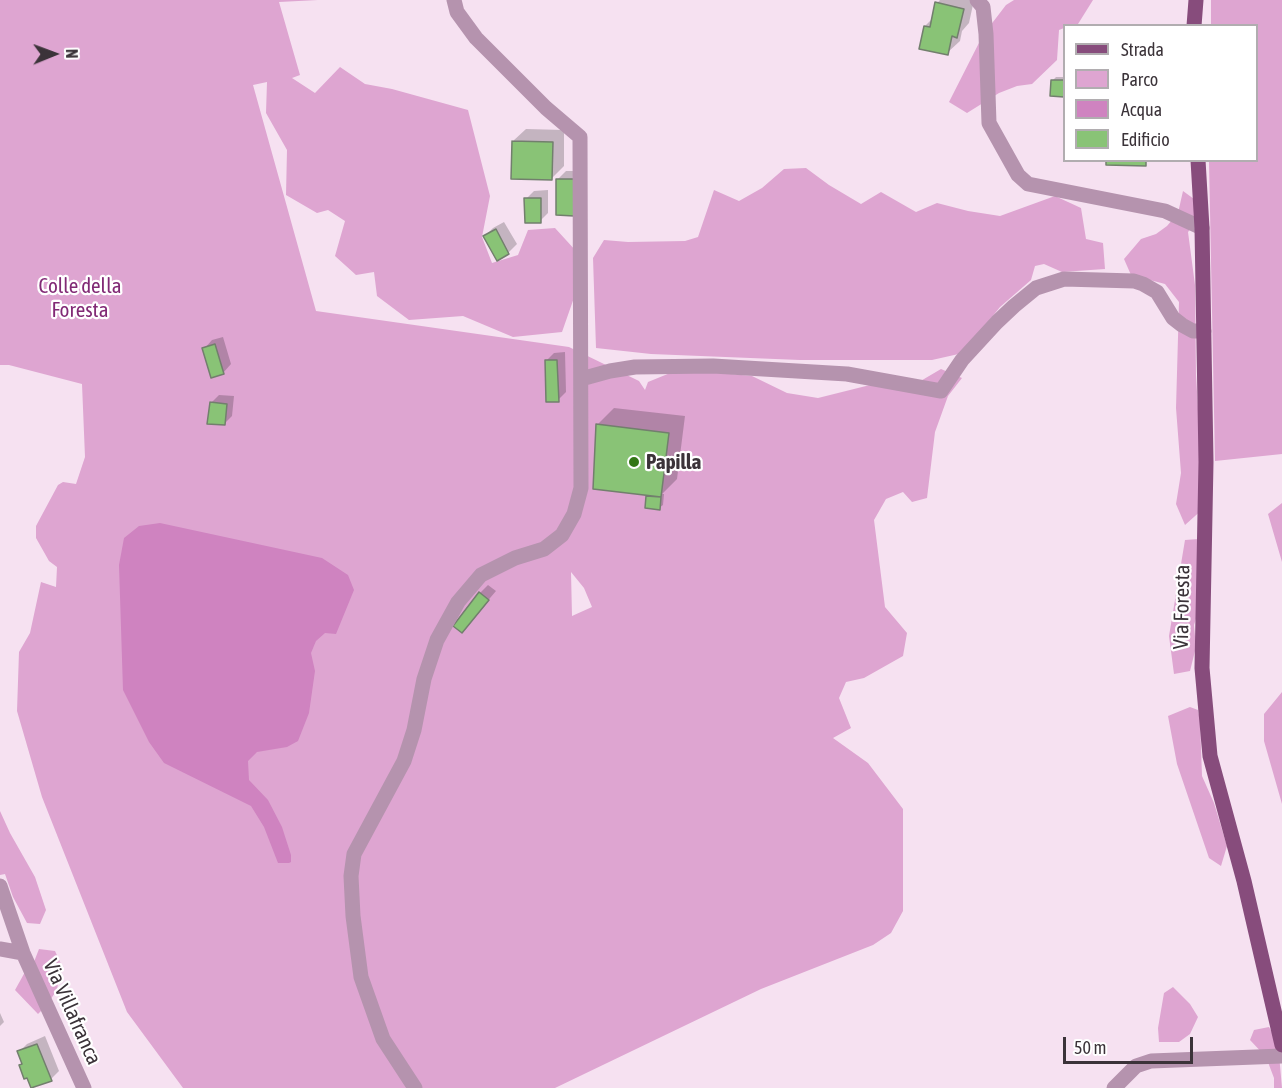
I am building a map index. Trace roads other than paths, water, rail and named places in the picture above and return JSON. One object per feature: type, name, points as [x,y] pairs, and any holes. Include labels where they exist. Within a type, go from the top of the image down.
[{"type":"main road","points":[[1194,24],[1196,0]]},
{"type":"main road","name":"Via Foresta","points":[[1198,162],[1202,228],[1206,462],[1202,668],[1210,756],[1244,881],[1282,1045]]},
{"type":"street","points":[[415,1088],[383,1039],[361,977],[353,916],[351,876],[354,854],[404,761],[414,730],[424,679],[438,640],[458,602],[481,575],[515,558],[544,549],[562,535],[574,514],[581,488],[580,137],[546,108],[476,38],[457,12],[454,0]]},
{"type":"street","points":[[977,0],[982,7],[986,34],[989,123],[1018,174],[1028,184],[1165,211],[1202,228]]},
{"type":"street","points":[[581,379],[635,367],[713,366],[847,374],[941,391],[962,360],[1014,306],[1036,288],[1064,279],[1134,281],[1143,284],[1157,292],[1173,318],[1182,326],[1193,331],[1204,331]]},
{"type":"street","name":"Via Villafranca","points":[[0,886],[23,953],[84,1088]]},
{"type":"street","points":[[0,949],[23,953]]},
{"type":"street","points":[[1114,1088],[1136,1066],[1151,1061],[1282,1056]]},
{"type":"water","points":[[160,523],[322,558],[348,575],[354,590],[336,634],[325,633],[316,641],[311,653],[315,671],[309,713],[298,741],[287,747],[257,752],[248,761],[249,780],[268,800],[282,827],[291,855],[289,863],[278,863],[264,827],[251,806],[164,763],[149,742],[123,690],[119,565],[124,538],[139,526]]},
{"type":"place","name":"Papilla","points":[[634,462]]},
{"type":"park label","name":"Colle della Foresta","points":[[80,298]]}]
